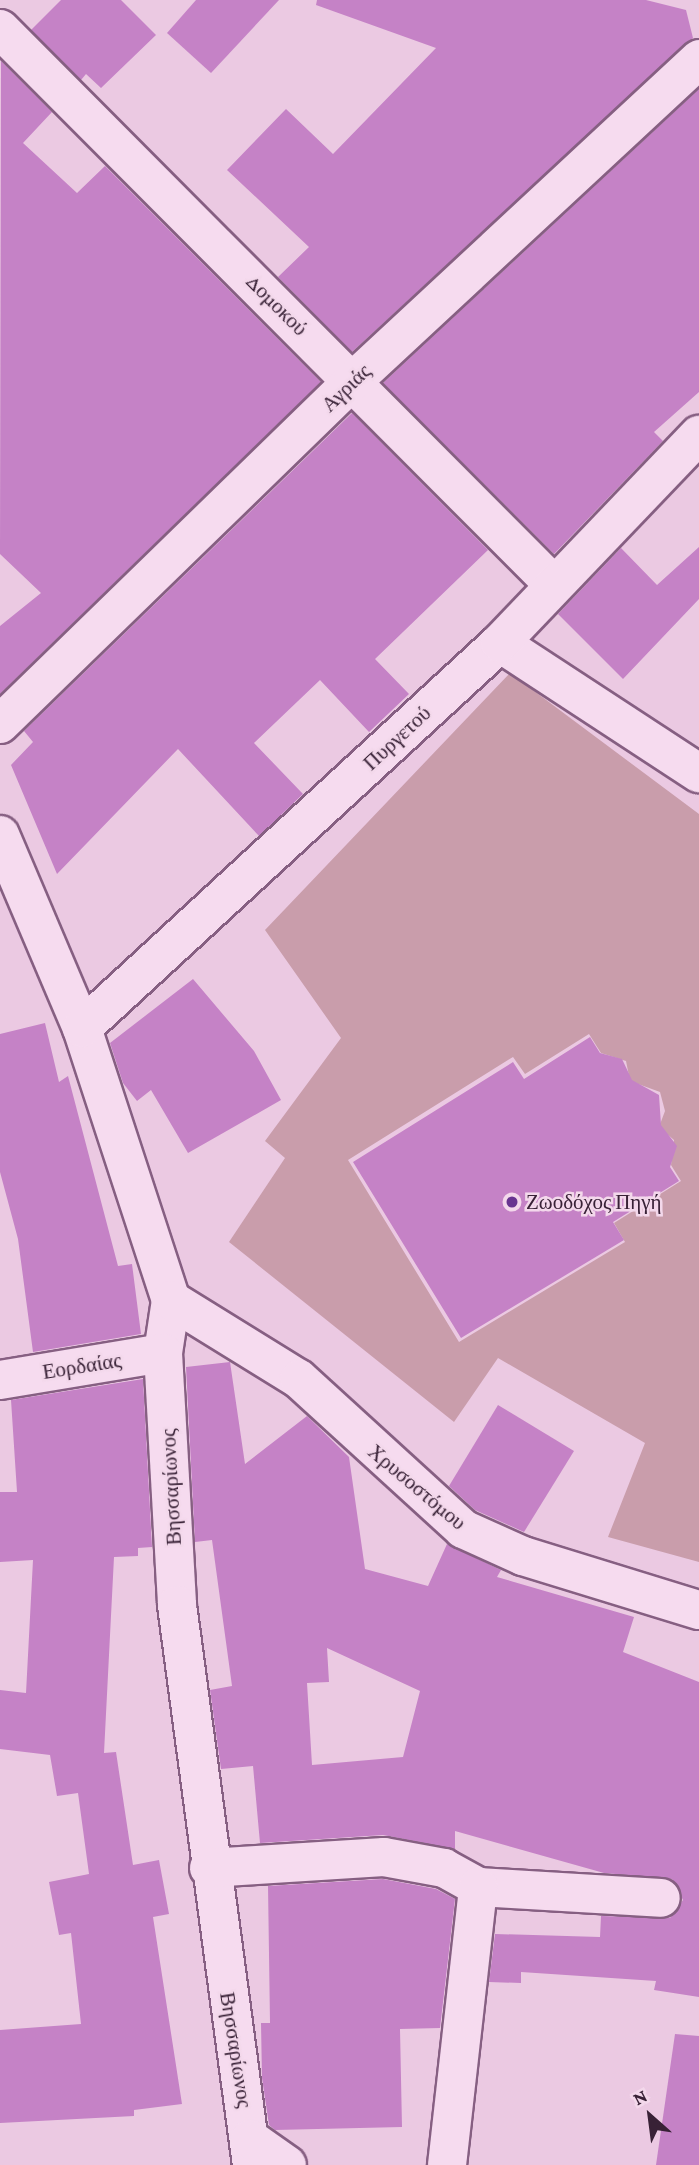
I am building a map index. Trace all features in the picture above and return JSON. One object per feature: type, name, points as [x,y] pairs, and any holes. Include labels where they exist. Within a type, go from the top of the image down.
[{"type":"street","name":"Δομοκού","points":[[0,29],[552,583]]},
{"type":"street","name":"Αγριάς","points":[[0,724],[353,381],[699,59]]},
{"type":"street","name":"Πυργετού","points":[[82,1028],[500,643],[552,583],[699,435]]},
{"type":"street","points":[[500,643],[699,773]]},
{"type":"street","name":"Βησσαρίωνος","points":[[0,835],[82,1028],[171,1300],[163,1353],[177,1605],[209,1868],[251,2152]]},
{"type":"street","name":"Χρυσοστόμου","points":[[171,1300],[299,1379],[463,1530],[523,1556],[699,1610]]},
{"type":"street","name":"Εορδαίας","points":[[0,1380],[163,1353]]},
{"type":"street","points":[[209,1868],[384,1857],[444,1868],[478,1887],[662,1898]]},
{"type":"street","points":[[447,2165],[478,1887]]},
{"type":"street","points":[[251,2152],[288,2165]]},
{"type":"shaded area","points":[[510,673],[699,814],[699,1562],[608,1537],[645,1443],[498,1358],[454,1422],[229,1242],[285,1158],[265,1141],[341,1038],[265,930]],"holes":[[[589,1034],[601,1053],[626,1061],[630,1081],[660,1092],[665,1111],[659,1127],[674,1140],[671,1165],[681,1181],[614,1223],[625,1242],[459,1342],[348,1160],[513,1057],[525,1074]]]},
{"type":"building","points":[[61,0],[121,0],[156,35],[101,88],[86,74],[81,80],[31,30]]},
{"type":"building","points":[[196,0],[279,0],[211,73],[167,33]]},
{"type":"building","points":[[317,0],[646,0],[686,10],[693,38],[352,352],[278,277],[309,247],[227,170],[286,109],[333,154],[436,48],[316,5]]},
{"type":"building","points":[[1,61],[52,112],[23,143],[77,193],[105,166],[321,382],[0,694],[0,626],[41,593],[0,554]]},
{"type":"building","points":[[699,89],[699,392],[654,432],[663,441],[554,554],[383,383]]},
{"type":"building","points":[[352,413],[488,550],[375,659],[409,694],[369,732],[320,680],[254,743],[303,794],[259,836],[178,749],[57,874],[11,765],[33,742],[24,731]]},
{"type":"building","points":[[699,547],[699,599],[623,679],[558,614],[621,548],[657,585]]},
{"type":"building","points":[[193,979],[254,1051],[281,1100],[188,1153],[151,1090],[137,1101],[123,1083],[110,1043]]},
{"type":"building","points":[[45,1023],[59,1082],[68,1076],[118,1266],[132,1264],[141,1334],[33,1352],[18,1239],[0,1172],[0,1034]]},
{"type":"building","name":"Ζωοδόχος Πηγή","points":[[590,1037],[600,1053],[622,1059],[632,1080],[659,1095],[661,1125],[677,1146],[670,1167],[679,1181],[613,1222],[624,1240],[461,1338],[353,1162],[513,1062],[524,1079]]},
{"type":"building","points":[[230,1362],[245,1464],[307,1416],[349,1457],[365,1569],[428,1586],[447,1544],[501,1570],[497,1577],[634,1617],[623,1652],[699,1682],[699,1997],[654,1990],[656,1981],[521,1972],[521,1983],[489,1982],[495,1934],[600,1937],[601,1916],[670,1918],[683,1900],[672,1879],[604,1873],[455,1831],[455,1849],[383,1835],[260,1843],[253,1766],[221,1769],[210,1690],[232,1686],[212,1540],[195,1542],[186,1367]],"holes":[[[327,1648],[420,1691],[403,1757],[312,1765],[307,1683],[329,1682]]]},
{"type":"building","points":[[143,1379],[152,1547],[138,1548],[138,1556],[114,1557],[104,1753],[116,1752],[133,1865],[159,1860],[169,1914],[153,1917],[182,2104],[134,2110],[134,2116],[0,2123],[0,2030],[81,2024],[71,1933],[59,1935],[49,1882],[89,1874],[78,1793],[57,1796],[50,1755],[0,1749],[0,1690],[26,1693],[33,1560],[0,1562],[0,1492],[17,1492],[11,1400]]},
{"type":"building","points":[[498,1405],[574,1451],[524,1532],[475,1510],[449,1486]]},
{"type":"building","points":[[383,1879],[436,1889],[455,1899],[440,2028],[400,2029],[402,2127],[275,2130],[269,2125],[262,2078],[261,2023],[270,2023],[268,1886]]},
{"type":"building","points":[[675,2034],[699,2036],[699,2165],[656,2165]]},
{"type":"place","name":"Ζωοδόχος Πηγή","points":[[512,1202]]}]
